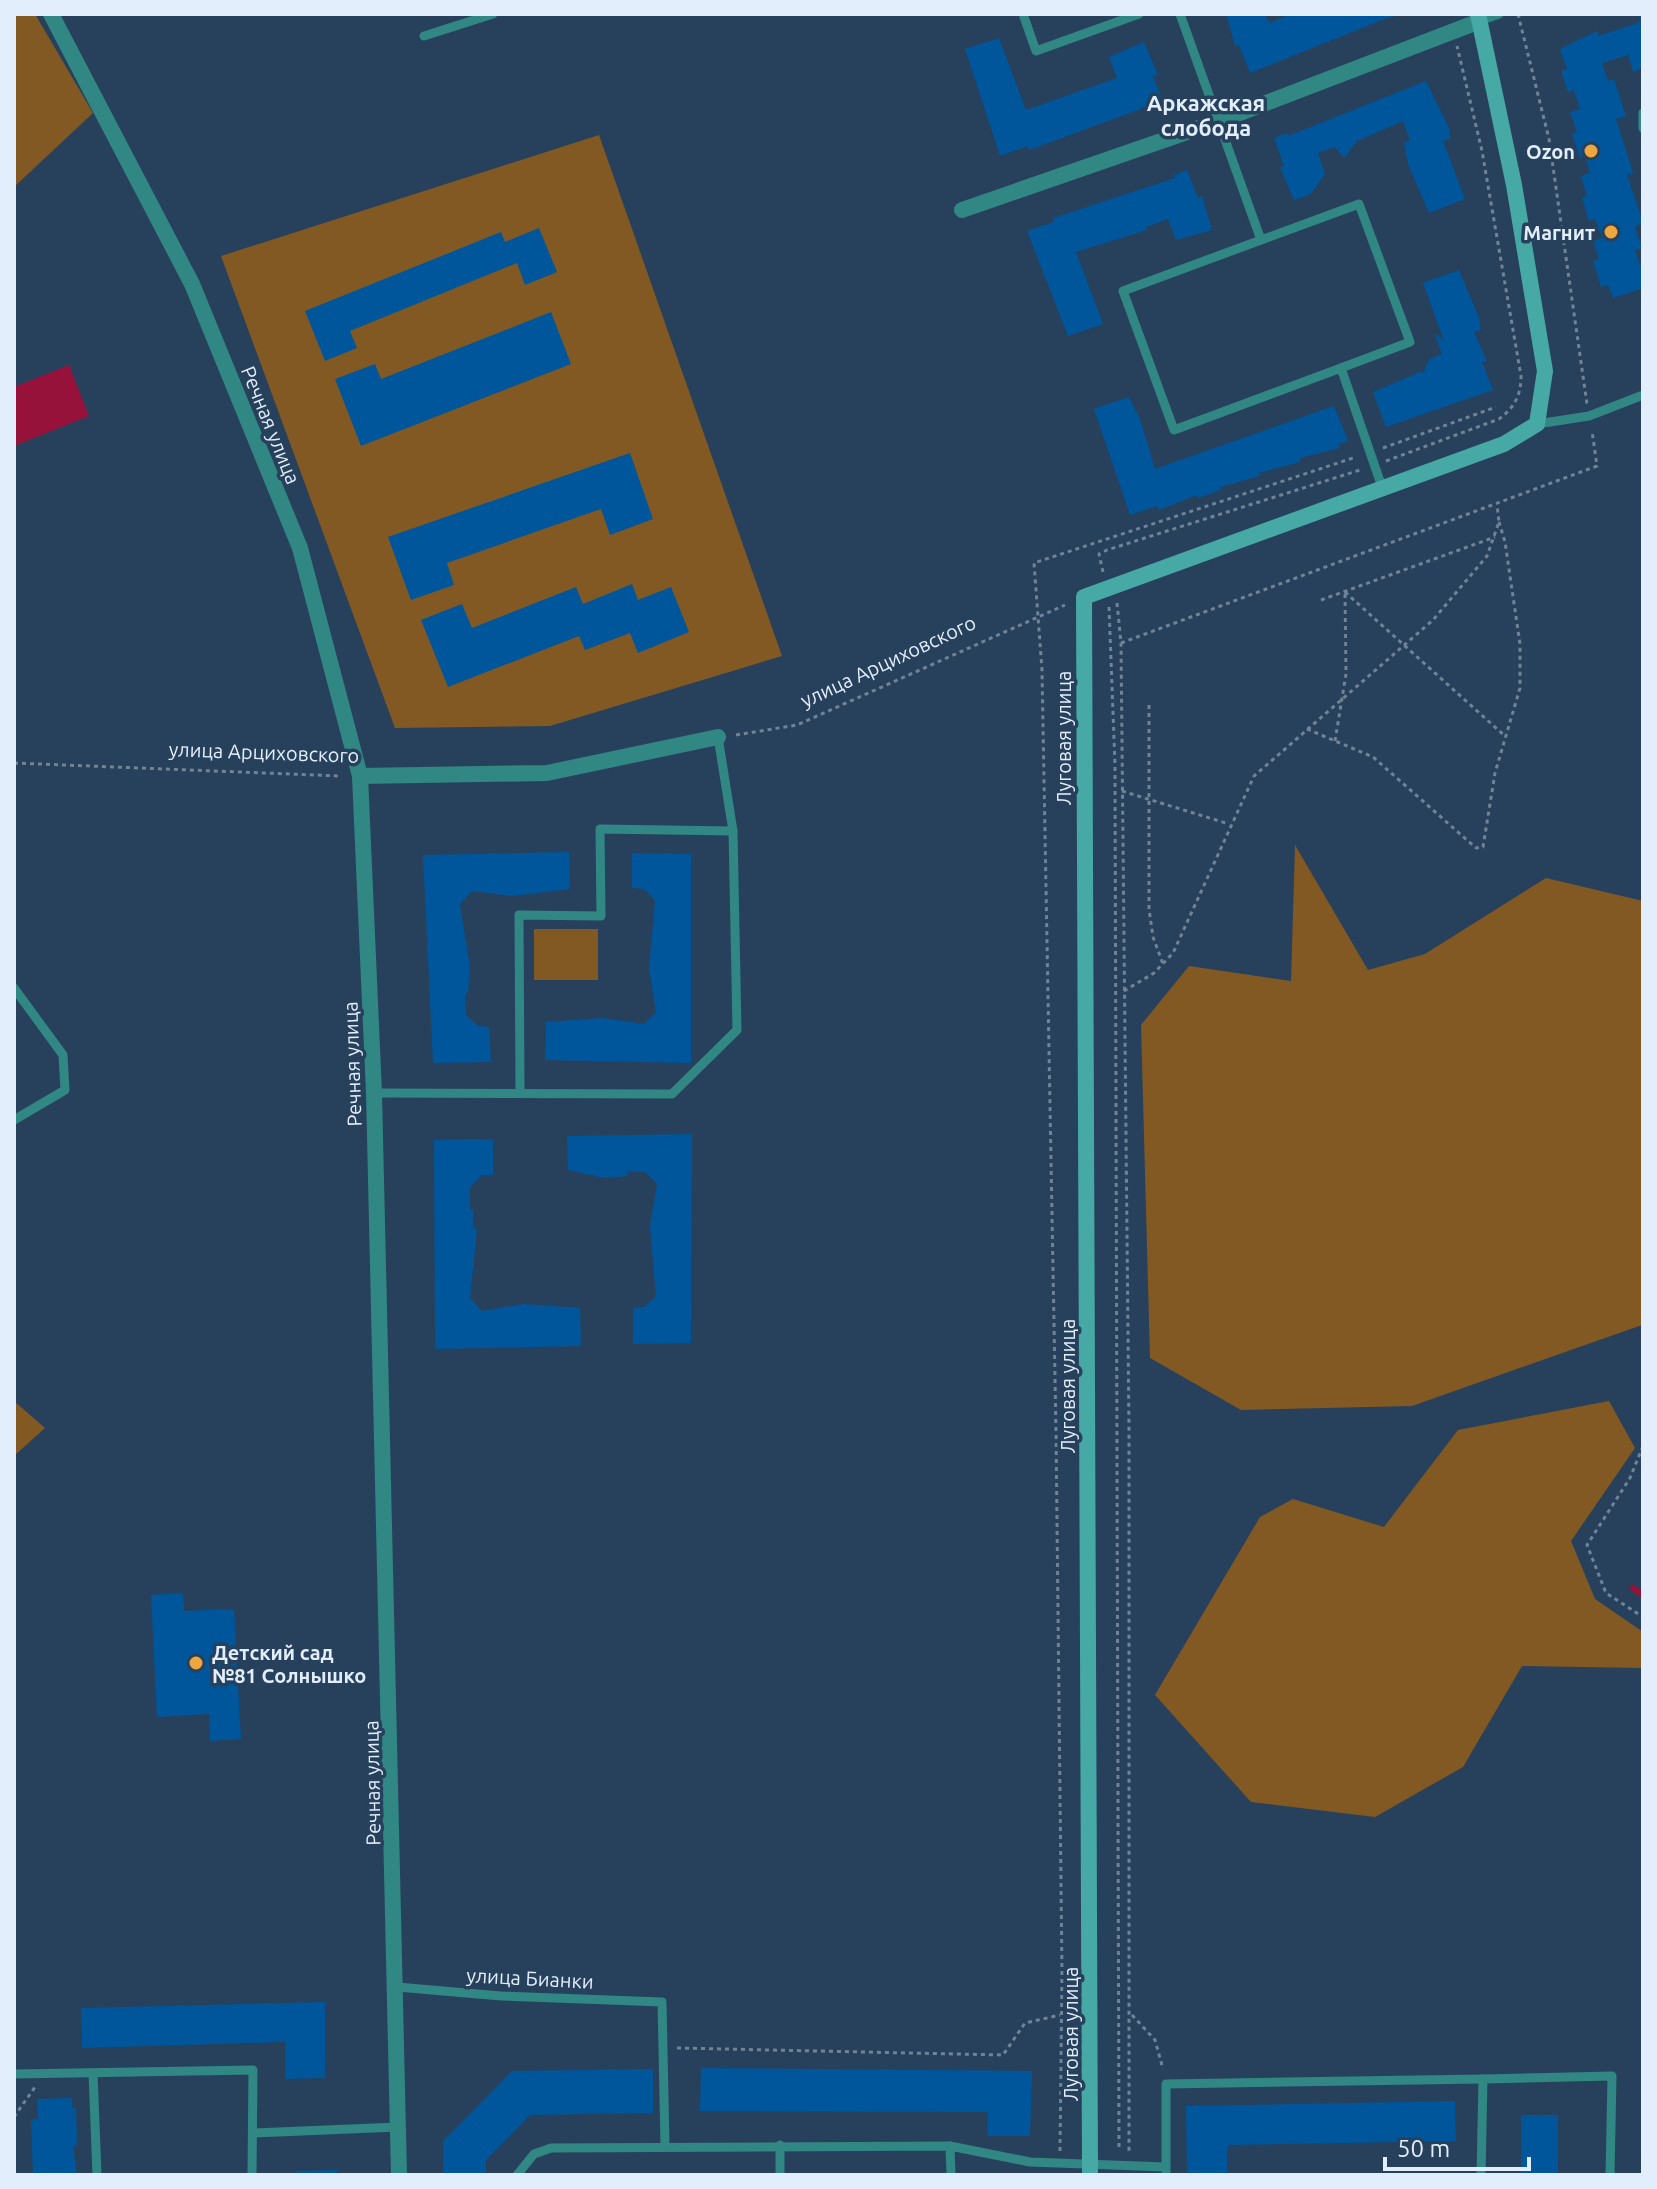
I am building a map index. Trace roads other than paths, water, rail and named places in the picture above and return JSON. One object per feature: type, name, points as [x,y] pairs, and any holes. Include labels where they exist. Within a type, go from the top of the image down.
[{"type":"street","name":"Речная улица","points":[[51,14],[192,284],[300,548],[360,776],[374,1093],[399,2175]]},
{"type":"street","points":[[962,210],[1219,121],[1479,18],[1514,185],[1545,371],[1537,424],[1504,444],[1383,490]]},
{"type":"street","name":"Луговая улица","points":[[1090,2170],[1084,597],[1112,590],[1383,490]]},
{"type":"street","name":"улица Арциховского","points":[[360,776],[547,773],[718,737]]},
{"type":"lane","points":[[424,36],[493,14]]},
{"type":"lane","points":[[1023,14],[1036,51],[1139,14]]},
{"type":"lane","points":[[1180,14],[1261,240]]},
{"type":"lane","points":[[1479,18],[1499,14]]},
{"type":"lane","points":[[1643,113],[1643,128]]},
{"type":"lane","points":[[1359,204],[1410,342],[1174,430],[1123,291],[1261,240],[1359,204]]},
{"type":"lane","points":[[1341,368],[1383,490]]},
{"type":"lane","points":[[1537,424],[1589,416],[1643,395]]},
{"type":"lane","points":[[374,1093],[520,1091],[672,1094],[737,1030],[733,831],[718,737]]},
{"type":"lane","points":[[520,1091],[519,915],[601,916],[600,829],[733,831]]},
{"type":"lane","points":[[14,988],[63,1055],[65,1090],[14,1120]]},
{"type":"lane","name":"улица Бианки","points":[[397,1987],[501,1996],[662,2002],[665,2145]]},
{"type":"lane","points":[[14,2074],[253,2070],[252,2175]]},
{"type":"lane","points":[[93,2073],[97,2175]]},
{"type":"lane","points":[[517,2175],[534,2154],[551,2148],[665,2145],[950,2146],[1090,2170],[1124,2166],[1166,2171],[1166,2084],[1612,2076],[1610,2175]]},
{"type":"lane","points":[[1481,2175],[1483,2079]]},
{"type":"lane","points":[[253,2133],[398,2127]]},
{"type":"lane","points":[[780,2145],[780,2175]]},
{"type":"lane","points":[[950,2146],[951,2175]]},
{"type":"waterway","points":[[1633,1588],[1643,1595]]},
{"type":"place","name":"Ozon","points":[[1591,151]]},
{"type":"place","name":"Магнит","points":[[1611,232]]},
{"type":"place","name":"Детский сад №81 Солнышко","points":[[196,1663]]},
{"type":"district","name":"Аркажская слобода","points":[[1206,114]]}]
